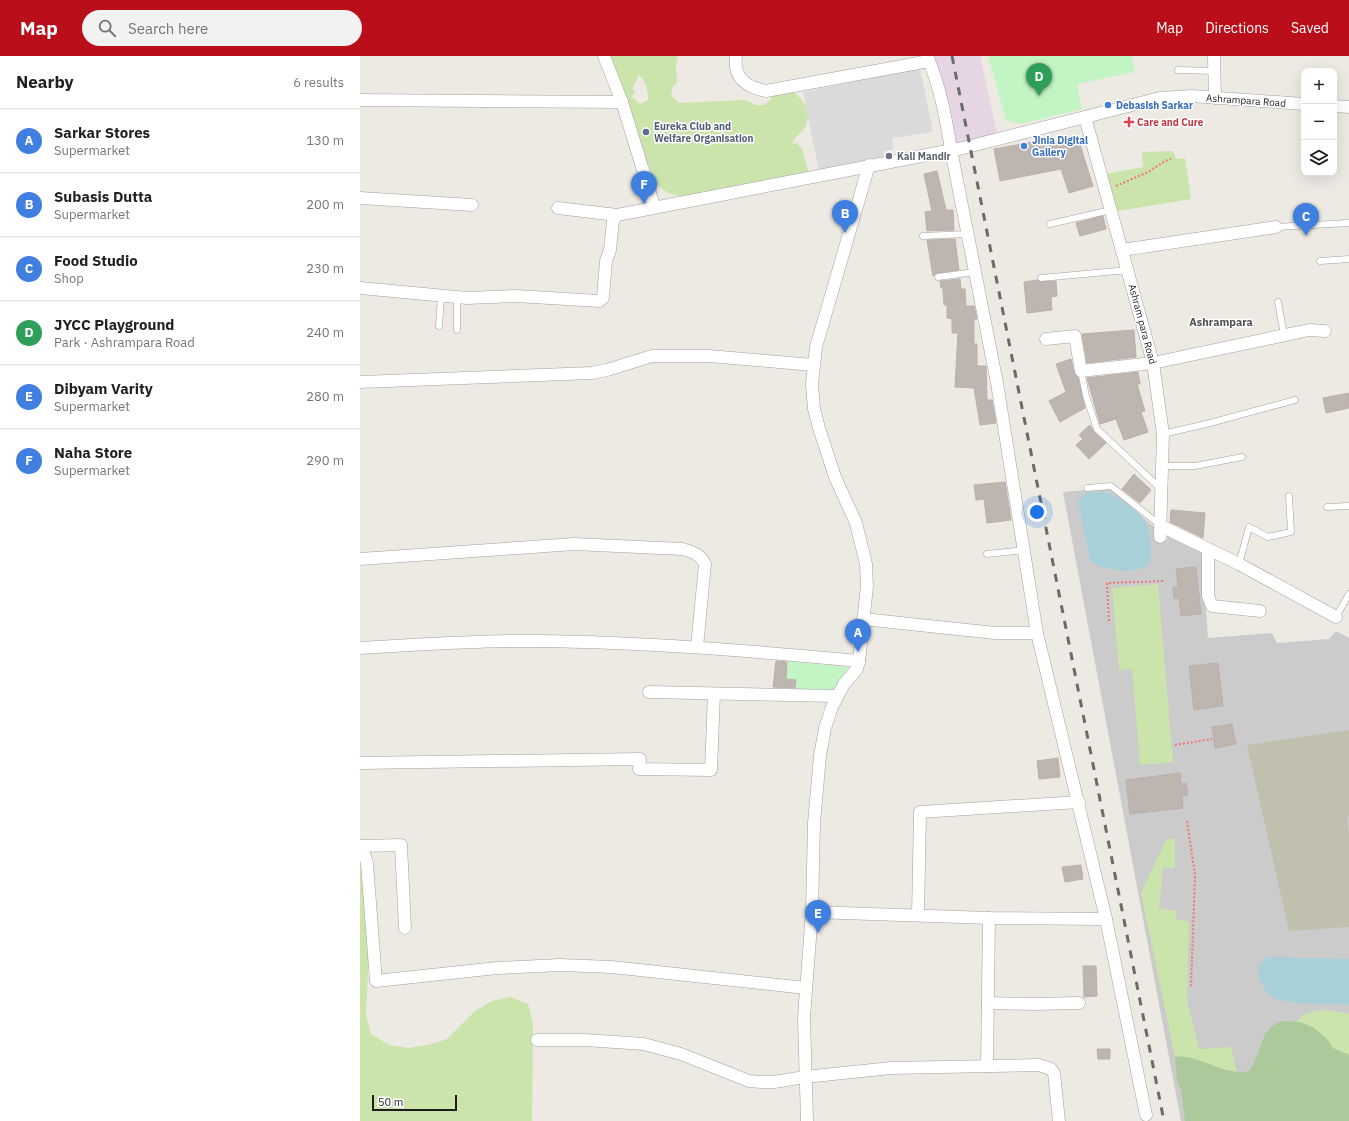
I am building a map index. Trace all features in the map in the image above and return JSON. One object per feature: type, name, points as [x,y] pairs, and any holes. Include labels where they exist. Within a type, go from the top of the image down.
[{"type":"street","points":[[604,56],[622,102],[654,206]]},
{"type":"street","points":[[736,56],[736,69],[738,76],[747,84],[758,90],[766,91],[928,58],[941,95],[997,384],[1037,632],[1106,919],[1146,1115]]},
{"type":"street","points":[[1214,56],[1215,98]]},
{"type":"street","name":"Ashrampara Road","points":[[617,215],[654,206],[951,150],[1160,98],[1175,96],[1301,104]]},
{"type":"street","points":[[360,100],[622,102]]},
{"type":"street","points":[[1337,106],[1349,107]]},
{"type":"street","name":"Ashram para Road","points":[[1085,117],[1153,363],[1163,434],[1161,532]]},
{"type":"street","points":[[807,1121],[804,1046],[806,988],[812,912],[814,822],[819,764],[828,717],[837,696],[850,676],[857,670],[867,586],[866,564],[856,523],[835,477],[814,409],[812,384],[813,365],[816,347],[869,165]]},
{"type":"street","points":[[360,198],[472,205]]},
{"type":"street","points":[[360,288],[457,297],[516,296],[602,300],[606,261],[610,250],[613,221],[617,215],[558,208]]},
{"type":"street","points":[[1122,250],[1276,227]]},
{"type":"street","points":[[1046,339],[1075,336],[1081,371],[1153,363],[1309,330],[1325,331]]},
{"type":"street","points":[[360,382],[586,374],[607,370],[652,356],[709,356],[813,365]]},
{"type":"street","points":[[1161,532],[1208,549],[1239,564],[1336,617]]},
{"type":"street","points":[[360,559],[574,544],[682,549],[695,553],[702,558],[704,564],[698,648]]},
{"type":"street","points":[[1208,549],[1208,596],[1212,606],[1260,611]]},
{"type":"street","points":[[863,619],[995,633],[1037,632]]},
{"type":"street","points":[[360,648],[534,641],[698,648],[859,661]]},
{"type":"street","points":[[649,692],[837,696]]},
{"type":"street","points":[[360,763],[640,759],[639,770],[711,770],[714,694]]},
{"type":"street","points":[[918,915],[920,812],[1079,802]]},
{"type":"street","points":[[360,846],[401,845],[405,928]]},
{"type":"street","points":[[360,850],[365,856],[367,864],[376,981],[497,968],[560,965],[612,967],[806,988]]},
{"type":"street","points":[[812,912],[989,918],[1106,919]]},
{"type":"street","points":[[987,1066],[989,918]]},
{"type":"street","points":[[988,1003],[1080,1003]]},
{"type":"street","points":[[537,1040],[585,1040],[644,1044],[680,1054],[749,1081],[774,1082],[805,1077],[891,1068],[1039,1065],[1051,1069],[1056,1078],[1059,1121]]},
{"type":"lane","points":[[1178,70],[1214,71]]},
{"type":"lane","points":[[1050,224],[1111,210]]},
{"type":"lane","points":[[1276,227],[1349,223]]},
{"type":"lane","points":[[923,236],[967,234]]},
{"type":"lane","points":[[1320,261],[1349,259]]},
{"type":"lane","points":[[1041,278],[1128,270]]},
{"type":"lane","points":[[938,277],[975,272]]},
{"type":"lane","points":[[440,326],[441,296]]},
{"type":"lane","points":[[457,297],[457,330]]},
{"type":"lane","points":[[1278,302],[1284,335]]},
{"type":"lane","points":[[1081,371],[1086,396],[1097,429],[1162,490]]},
{"type":"lane","points":[[1163,434],[1210,424],[1295,400]]},
{"type":"lane","points":[[1162,466],[1195,466],[1242,457]]},
{"type":"lane","points":[[1088,488],[1111,486],[1161,532]]},
{"type":"lane","points":[[1239,564],[1249,527],[1268,537],[1291,532],[1289,496]]},
{"type":"lane","points":[[1327,507],[1349,506]]},
{"type":"lane","points":[[987,554],[1024,550]]},
{"type":"lane","points":[[1336,617],[1349,594]]},
{"type":"path","points":[[1106,191],[1148,172],[1165,161],[1171,159]]},
{"type":"path","points":[[1109,621],[1107,583],[1163,581]]},
{"type":"path","points":[[1175,745],[1212,739]]},
{"type":"path","points":[[1187,821],[1195,875],[1191,986]]},
{"type":"shaded area","points":[[928,56],[980,56],[998,137],[955,147]]},
{"type":"shaded area","points":[[920,68],[933,132],[892,138],[893,149],[883,152],[884,159],[819,171],[803,92]]},
{"type":"shaded area","points":[[1110,488],[1154,527],[1154,535],[1167,540],[1168,533],[1205,553],[1205,597],[1208,638],[1272,633],[1277,643],[1329,639],[1336,631],[1349,638],[1349,1121],[1181,1121],[1063,492]]},
{"type":"shaded area","points":[[1349,730],[1349,816],[1347,817],[1349,835],[1349,927],[1289,931],[1247,745]]},
{"type":"green space","points":[[606,56],[678,56],[676,65],[677,83],[673,86],[671,95],[679,103],[745,100],[756,105],[764,105],[771,99],[771,93],[791,90],[803,101],[806,106],[808,116],[805,127],[793,141],[793,144],[797,143],[802,149],[809,174],[686,196],[667,192],[660,187],[654,179]],"holes":[[[639,75],[643,80],[648,94],[648,100],[640,104],[632,97],[635,91],[632,89]]]},
{"type":"green space","points":[[988,56],[1132,56],[1135,72],[1077,84],[1082,109],[1021,124],[1006,120]]},
{"type":"green space","points":[[1173,151],[1176,159],[1185,158],[1191,199],[1118,211],[1105,174],[1143,167],[1142,152]]},
{"type":"green space","points":[[1158,584],[1173,762],[1140,765],[1132,669],[1119,670],[1112,588]]},
{"type":"green space","points":[[788,661],[848,667],[841,678],[838,691],[795,689],[796,680],[786,679]]},
{"type":"green space","points":[[1175,838],[1175,868],[1163,868],[1159,908],[1176,911],[1176,919],[1189,922],[1187,1001],[1199,1049],[1231,1047],[1237,1074],[1175,1057],[1141,893],[1166,840]]},
{"type":"green space","points":[[360,861],[362,863],[369,949],[366,1016],[371,1034],[389,1045],[408,1048],[428,1045],[447,1039],[475,1011],[492,1001],[511,997],[528,1004],[533,1023],[532,1121],[360,1121]]},
{"type":"green space","points":[[1326,1010],[1349,1014],[1349,1056],[1333,1049],[1295,1023],[1305,1014]]},
{"type":"green space","points":[[1282,1021],[1301,1022],[1314,1028],[1328,1040],[1333,1048],[1349,1055],[1349,1121],[1185,1121],[1181,1090],[1177,1080],[1175,1057],[1193,1058],[1230,1071],[1249,1071],[1253,1065],[1265,1035],[1275,1024]]},
{"type":"water","points":[[1102,492],[1126,503],[1145,521],[1149,531],[1151,551],[1149,562],[1143,568],[1133,570],[1115,570],[1099,566],[1090,560],[1078,502],[1085,493]]},
{"type":"water","points":[[1268,957],[1349,959],[1349,1005],[1282,1001],[1274,998],[1267,993],[1258,975],[1260,966]]},
{"type":"building","points":[[1077,135],[1093,186],[1069,193],[1061,169],[1000,181],[994,149],[1033,142],[1033,145],[1049,141],[1049,143]]},
{"type":"building","points":[[937,171],[946,210],[953,210],[954,230],[927,231],[925,212],[932,211],[924,174]]},
{"type":"building","points":[[1103,216],[1106,229],[1080,236],[1076,223]]},
{"type":"building","points":[[955,239],[959,270],[937,273],[933,276],[927,240]]},
{"type":"building","points":[[960,279],[961,289],[965,289],[966,306],[974,306],[977,319],[974,319],[974,344],[977,344],[977,366],[986,366],[987,400],[992,400],[996,423],[980,425],[974,388],[955,387],[958,333],[952,333],[952,319],[947,318],[947,305],[944,305],[943,288],[941,288],[940,281]]},
{"type":"building","points":[[1037,280],[1041,282],[1056,281],[1057,296],[1051,297],[1052,310],[1027,313],[1024,282]]},
{"type":"building","points":[[1134,330],[1136,357],[1087,363],[1082,334]]},
{"type":"building","points":[[1071,359],[1074,372],[1078,378],[1085,408],[1060,422],[1049,401],[1066,392],[1056,364]]},
{"type":"building","points":[[1138,372],[1140,384],[1137,384],[1145,411],[1141,412],[1148,432],[1124,440],[1116,419],[1100,424],[1087,378]]},
{"type":"building","points":[[1349,393],[1349,408],[1326,413],[1323,398]]},
{"type":"building","points":[[1090,425],[1094,432],[1106,443],[1089,459],[1076,445],[1083,439],[1079,435]]},
{"type":"building","points":[[1134,474],[1151,490],[1140,503],[1122,489]]},
{"type":"building","points":[[1005,482],[1011,520],[987,523],[984,499],[976,500],[974,485]]},
{"type":"building","points":[[1171,510],[1205,513],[1203,538],[1170,522]]},
{"type":"building","points":[[1196,567],[1201,614],[1181,616],[1179,598],[1174,599],[1173,587],[1178,587],[1176,569]]},
{"type":"building","points":[[776,661],[787,662],[786,679],[796,680],[795,688],[773,687]]},
{"type":"building","points":[[1218,663],[1223,706],[1194,710],[1189,666]]},
{"type":"building","points":[[1232,724],[1236,744],[1215,748],[1212,727]]},
{"type":"building","points":[[1058,758],[1060,777],[1039,779],[1037,761]]},
{"type":"building","points":[[1180,773],[1181,784],[1186,783],[1188,795],[1182,796],[1183,808],[1130,814],[1126,780]]},
{"type":"building","points":[[1081,865],[1083,879],[1065,882],[1062,867]]},
{"type":"building","points":[[1083,966],[1096,966],[1097,996],[1084,997]]},
{"type":"building","points":[[1097,1049],[1110,1049],[1110,1059],[1098,1059]]},
{"type":"railway","points":[[952,56],[1164,1121]]},
{"type":"place","name":"JYCC Playground","points":[[1039,96]]},
{"type":"place","name":"Debasish Sarkar","points":[[1108,105]]},
{"type":"place","name":"Care and Cure","points":[[1129,122]]},
{"type":"place","name":"Eureka Club and Welfare Organisation","points":[[646,132]]},
{"type":"place","name":"Jinia Digital Gallery","points":[[1024,146]]},
{"type":"place","name":"Kali Mandir","points":[[889,156]]},
{"type":"place","name":"Naha Store","points":[[644,204]]},
{"type":"place","name":"Subasis Dutta","points":[[845,233]]},
{"type":"place","name":"Food Studio","points":[[1306,236]]},
{"type":"place","name":"Sarkar Stores","points":[[858,652]]},
{"type":"place","name":"Dibyam Varity","points":[[818,933]]},
{"type":"district","name":"Ashrampara","points":[[1221,322]]}]
